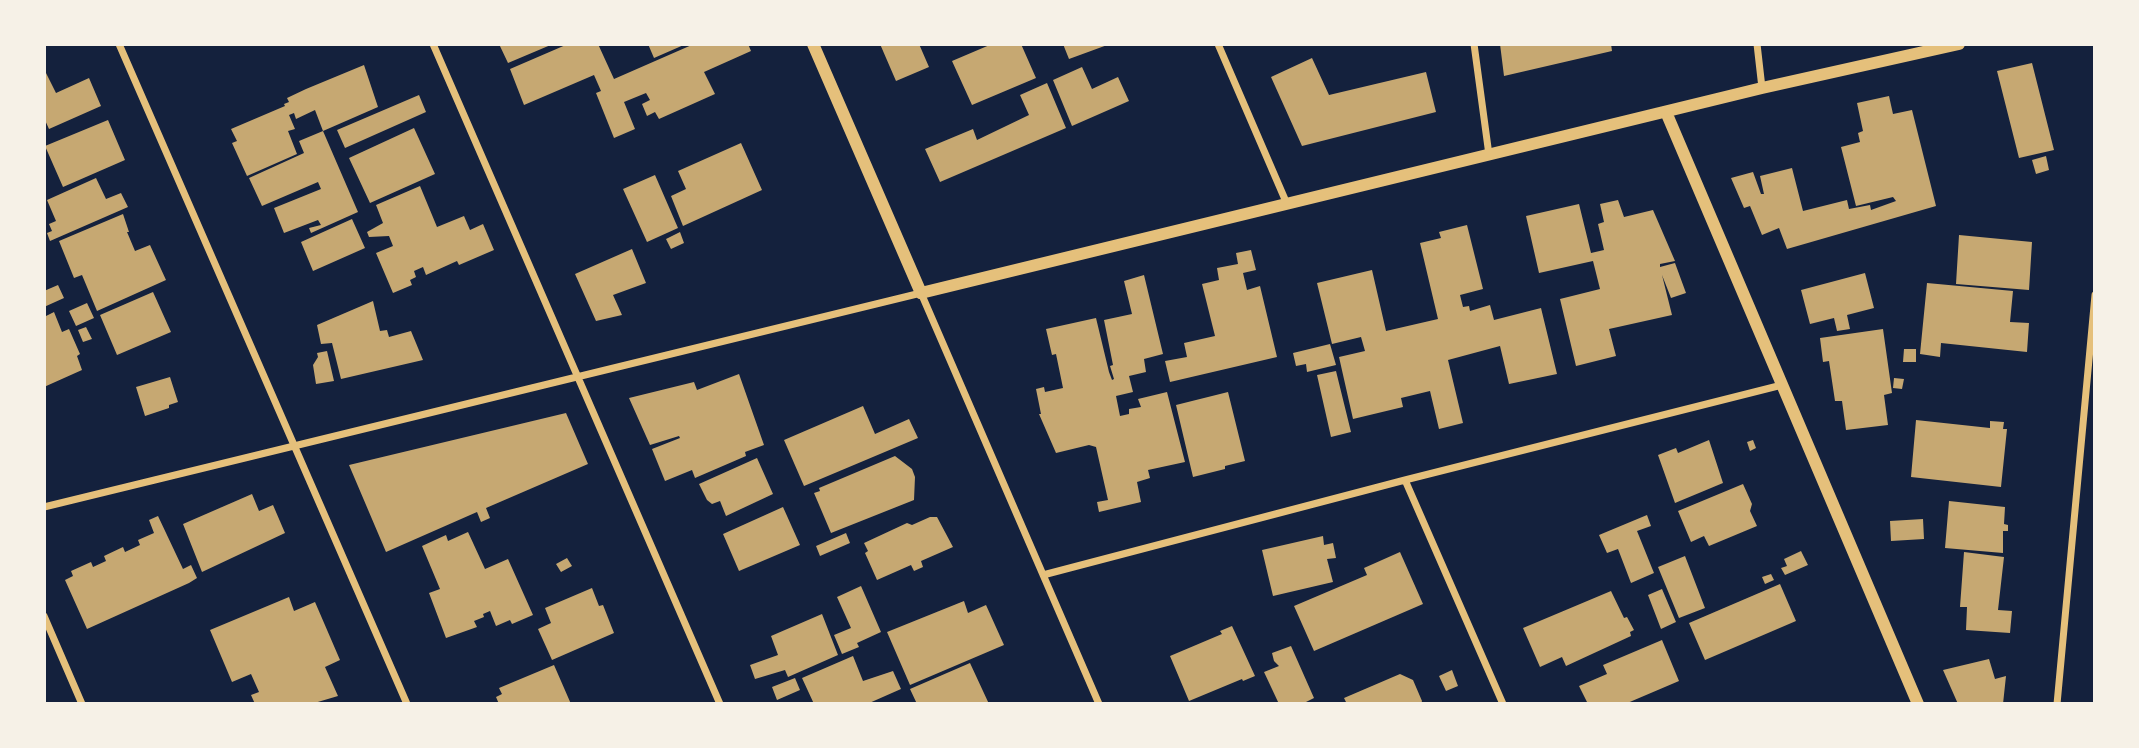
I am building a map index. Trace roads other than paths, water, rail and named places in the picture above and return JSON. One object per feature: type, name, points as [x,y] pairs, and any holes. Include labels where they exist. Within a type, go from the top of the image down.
[{"type":"street","points":[[119,44],[407,704]]},
{"type":"street","points":[[433,44],[720,704]]},
{"type":"street","points":[[813,44],[1099,704]]},
{"type":"street","points":[[1218,44],[1287,204]]},
{"type":"street","points":[[1474,44],[1489,155]]},
{"type":"street","points":[[1756,44],[1762,88]]},
{"type":"street","points":[[44,507],[1762,88],[1959,44]]},
{"type":"street","points":[[1666,112],[1918,704]]},
{"type":"street","points":[[2057,704],[2095,295]]},
{"type":"street","points":[[1043,575],[1782,384]]},
{"type":"street","points":[[1405,480],[1503,704]]},
{"type":"street","points":[[44,616],[82,704]]}]
